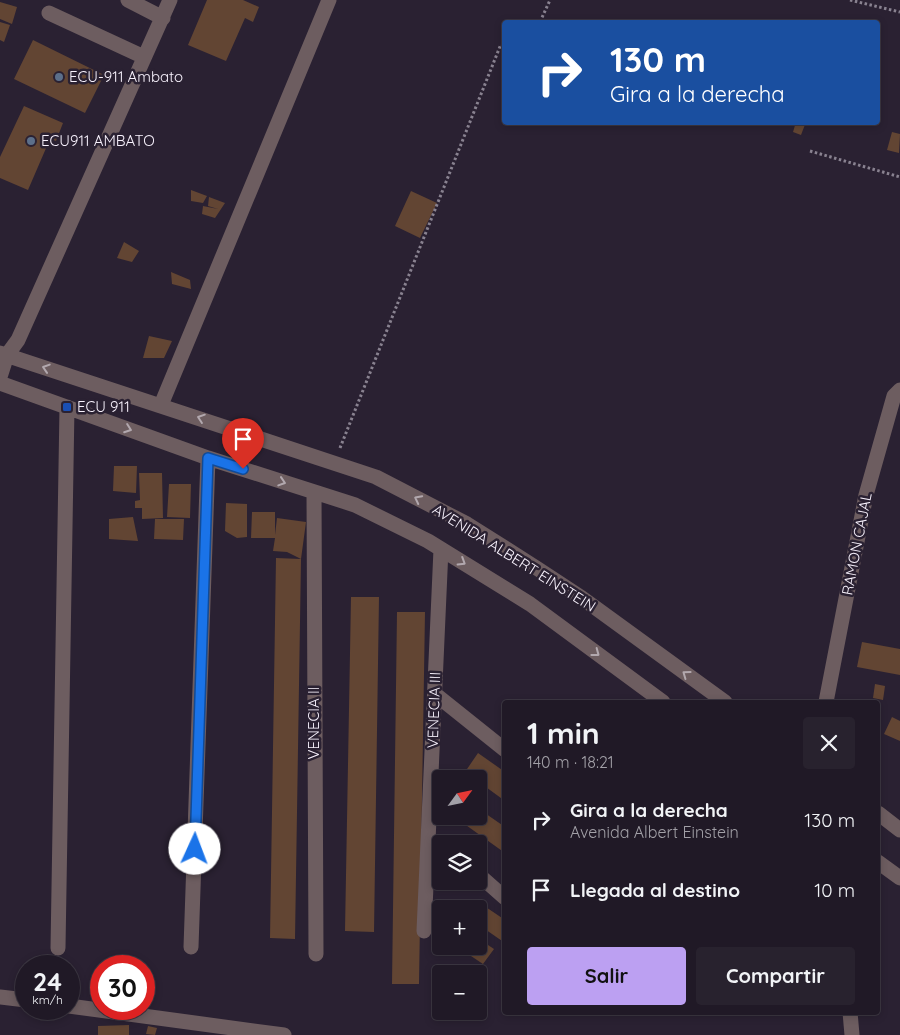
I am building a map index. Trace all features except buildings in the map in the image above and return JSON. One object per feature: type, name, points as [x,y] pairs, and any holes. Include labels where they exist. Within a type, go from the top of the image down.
[{"type":"street","points":[[128,0],[163,18]]},
{"type":"street","points":[[0,377],[4,354],[18,340],[170,0]]},
{"type":"street","points":[[161,405],[329,0]]},
{"type":"street","points":[[49,13],[144,57]]},
{"type":"street","name":"AVENIDA ALBERT EINSTEIN","points":[[4,354],[376,477],[466,524],[582,598],[722,700]]},
{"type":"street","name":"AVENIDA ALBERT EINSTEIN","points":[[0,384],[208,458],[355,505],[441,549],[530,604],[659,700]]},
{"type":"street","name":"RAMON CAJAL","points":[[826,700],[866,494],[894,396],[900,390]]},
{"type":"street","points":[[58,948],[67,407]]},
{"type":"street","points":[[191,947],[208,458]]},
{"type":"street","name":"VENECIA II","points":[[314,492],[316,954]]},
{"type":"street","name":"VENECIA III","points":[[424,932],[430,833],[441,549]]},
{"type":"street","points":[[435,694],[502,748]]},
{"type":"street","points":[[880,815],[900,830]]},
{"type":"street","points":[[880,863],[900,878]]},
{"type":"street","points":[[487,882],[502,895]]},
{"type":"street","points":[[0,997],[15,999]]},
{"type":"street","points":[[80,1007],[284,1035]]},
{"type":"street","points":[[850,1015],[852,1035]]},
{"type":"path","points":[[541,20],[550,0]]},
{"type":"path","points":[[850,0],[900,12]]},
{"type":"path","points":[[334,463],[502,44]]},
{"type":"path","points":[[810,152],[900,177]]},
{"type":"place","name":"ECU-911 Ambato","points":[[59,77]]},
{"type":"place","name":"ECU911 AMBATO","points":[[31,141]]},
{"type":"place","name":"ECU 911","points":[[67,407]]},
{"type":"route","points":[[195,849],[208,458],[243,469]]}]
